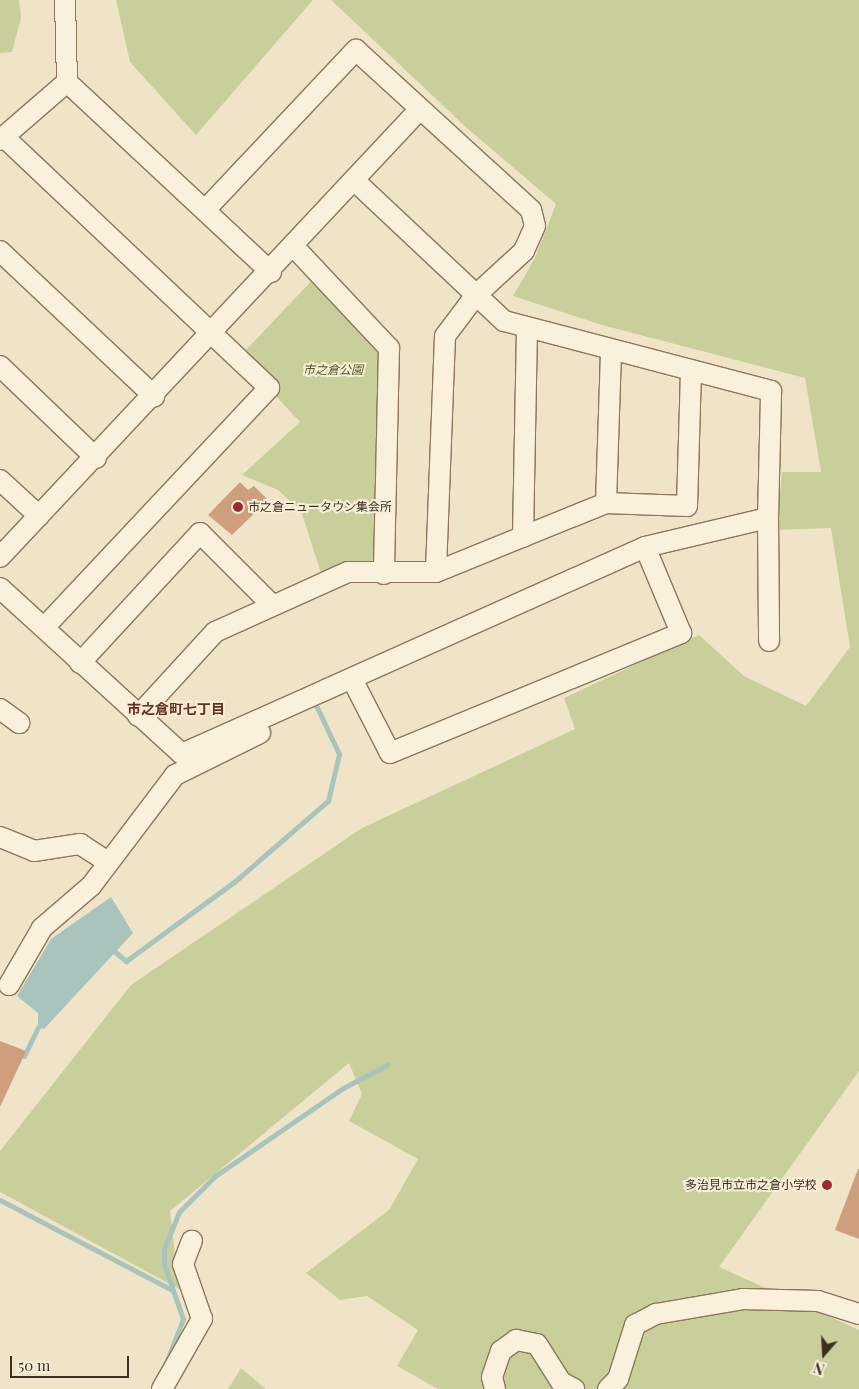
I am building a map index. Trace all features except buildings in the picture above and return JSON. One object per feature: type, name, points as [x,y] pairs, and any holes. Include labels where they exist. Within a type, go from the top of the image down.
[{"type":"street","points":[[65,0],[67,82],[206,209],[271,272]]},
{"type":"street","points":[[206,209],[356,50],[531,210],[535,226],[524,251],[476,295],[445,336],[436,572]]},
{"type":"street","points":[[44,628],[270,388],[214,333],[2,139],[67,82]]},
{"type":"street","points":[[0,557],[214,333],[356,181],[420,109]]},
{"type":"street","points":[[356,181],[504,321],[527,330],[691,373],[771,391],[768,518],[769,641]]},
{"type":"street","points":[[294,247],[389,348],[384,574]]},
{"type":"street","points":[[0,250],[154,396]]},
{"type":"street","points":[[524,537],[527,330]]},
{"type":"street","points":[[606,503],[611,351]]},
{"type":"street","points":[[0,366],[96,458]]},
{"type":"street","points":[[138,716],[215,632],[271,604],[348,572],[384,574],[436,572],[606,503],[687,506],[691,373]]},
{"type":"street","points":[[0,480],[39,516]]},
{"type":"street","points":[[0,588],[138,716],[182,754],[646,547],[768,518]]},
{"type":"street","points":[[80,663],[200,533],[271,604]]},
{"type":"street","points":[[352,679],[390,753],[681,632],[646,547]]},
{"type":"street","points":[[9,986],[42,928],[91,886],[175,775],[293,717],[298,703]]},
{"type":"street","points":[[0,708],[19,723]]},
{"type":"street","points":[[0,837],[34,851],[80,844],[108,862]]},
{"type":"street","points":[[162,1389],[202,1319],[183,1264],[192,1241]]},
{"type":"street","points":[[608,1389],[618,1379],[636,1325],[656,1314],[743,1298],[818,1301],[859,1314]]},
{"type":"street","points":[[495,1389],[492,1376],[501,1351],[516,1340],[537,1344],[560,1382],[574,1389]]},
{"type":"green space","points":[[0,0],[19,0],[21,18],[12,52],[0,53]]},
{"type":"green space","points":[[116,0],[313,0],[196,135],[130,62]]},
{"type":"green space","points":[[331,0],[859,0],[859,1071],[719,1267],[859,1330],[859,1389],[438,1389],[397,1366],[418,1330],[367,1296],[340,1300],[306,1273],[389,1210],[418,1159],[349,1121],[362,1094],[349,1063],[170,1211],[179,1289],[0,1192],[0,1151],[131,985],[362,828],[575,729],[564,698],[699,635],[744,676],[806,706],[850,647],[831,528],[777,530],[782,472],[821,472],[805,378],[602,325],[513,296],[535,258],[556,204],[468,129]]},
{"type":"green space","name":"市之倉公園","points":[[319,273],[389,348],[384,574],[324,582],[301,511],[278,490],[242,475],[300,422],[274,394],[279,386],[245,351]]},
{"type":"green space","points":[[241,1368],[266,1389],[228,1389]]},
{"type":"water","points":[[111,897],[133,933],[44,1029],[38,1027],[38,1013],[17,996],[51,939]]},
{"type":"waterway","points":[[114,951],[126,961],[234,882],[328,801],[339,754],[315,703]]},
{"type":"waterway","points":[[24,1056],[38,1027]]},
{"type":"waterway","points":[[166,1363],[183,1319],[164,1264],[164,1249],[179,1212],[215,1176],[343,1088],[387,1065]]},
{"type":"waterway","points":[[0,1200],[170,1289]]},
{"type":"place","name":"市之倉ニュータウン集会所","points":[[238,507]]},
{"type":"place","name":"多治見市立市之倉小学校","points":[[827,1185]]},
{"type":"district","name":"市之倉町七丁目","points":[[176,709]]}]
